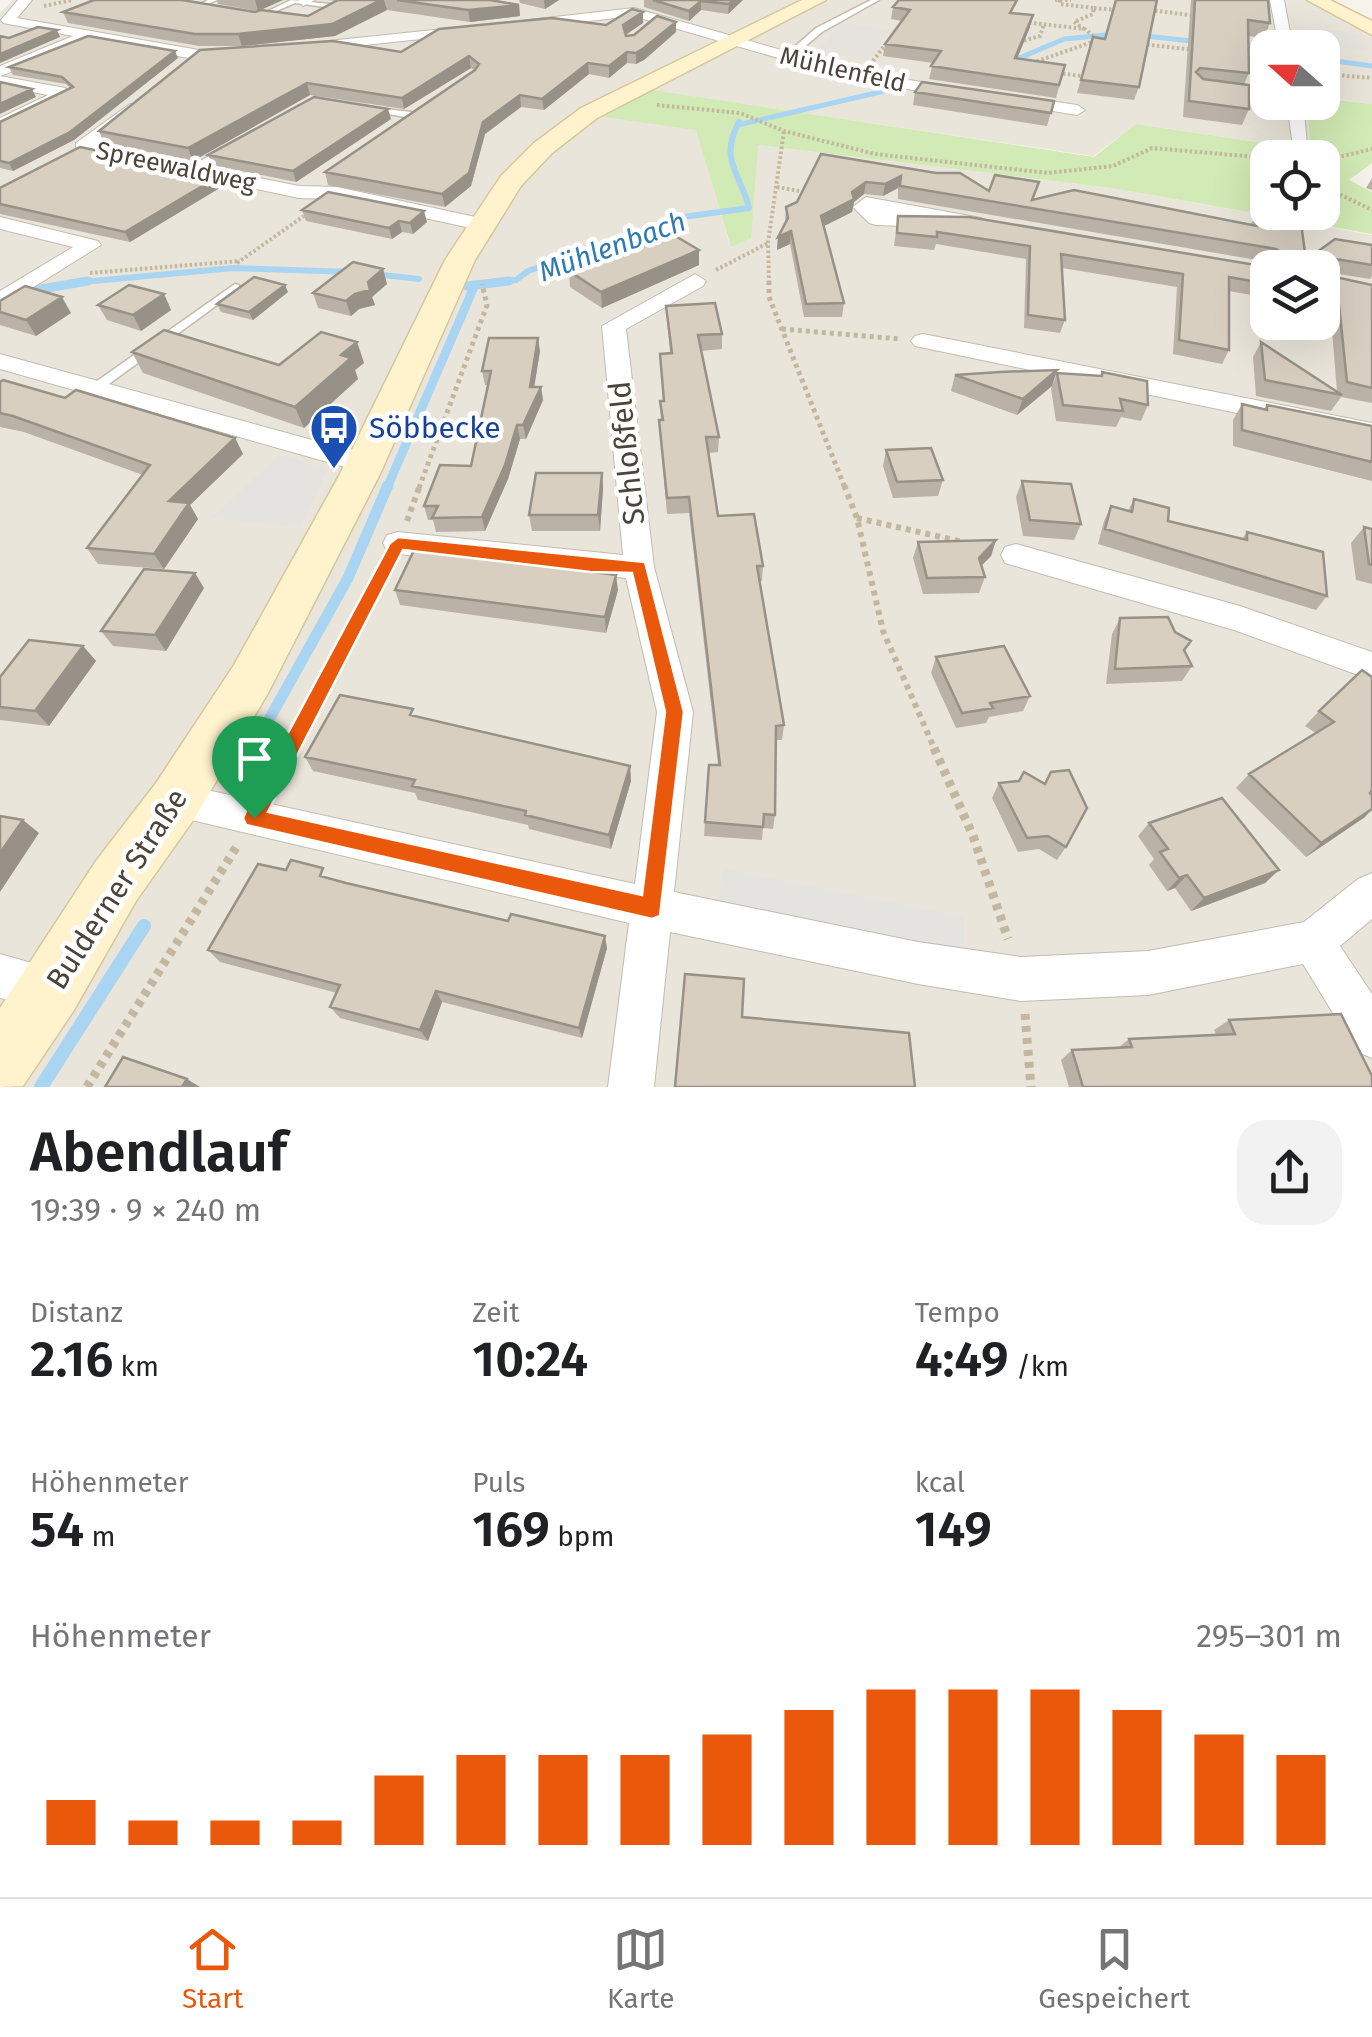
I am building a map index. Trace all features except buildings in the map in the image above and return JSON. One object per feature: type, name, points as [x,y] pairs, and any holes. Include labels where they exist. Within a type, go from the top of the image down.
[{"type":"street","points":[[3,20],[25,0]]},
{"type":"street","points":[[622,0],[634,12]]},
{"type":"street","name":"Bulderner Straße","points":[[0,1063],[26,982],[116,881],[175,801],[251,679],[367,458],[480,224],[510,182],[567,128],[620,96],[817,0]]},
{"type":"street","points":[[1277,0],[1283,30]]},
{"type":"street","points":[[1316,0],[1372,28]]},
{"type":"street","points":[[181,5],[248,16]]},
{"type":"street","points":[[520,17],[556,21],[634,12]]},
{"type":"street","name":"Mühlenfeld","points":[[634,12],[652,23],[860,77],[980,96]]},
{"type":"street","points":[[3,20],[189,57],[242,54]]},
{"type":"street","points":[[300,48],[483,28]]},
{"type":"street","points":[[0,71],[88,35]]},
{"type":"street","points":[[189,57],[214,38]]},
{"type":"street","points":[[0,81],[65,94],[0,124]]},
{"type":"street","points":[[999,98],[1077,110]]},
{"type":"street","name":"Spreewaldweg","points":[[140,101],[74,151],[299,192],[336,193],[480,224]]},
{"type":"street","points":[[395,126],[419,110]]},
{"type":"street","points":[[1298,120],[1301,140]]},
{"type":"street","name":"Spreewaldweg","points":[[299,192],[331,170]]},
{"type":"street","points":[[866,202],[867,214],[876,219],[1000,226]]},
{"type":"street","points":[[0,224],[91,245],[0,301]]},
{"type":"street","name":"Schloßfeld","points":[[631,1087],[675,712],[639,567],[614,326],[696,281]]},
{"type":"street","points":[[923,342],[1144,383],[1372,432]]},
{"type":"street","points":[[0,362],[345,458],[367,458]]},
{"type":"street","points":[[398,543],[590,566],[639,567]]},
{"type":"street","points":[[1016,555],[1240,619],[1372,666]]},
{"type":"street","points":[[175,801],[652,908],[918,963],[1021,979],[1148,973],[1313,941],[1372,893]]},
{"type":"street","points":[[1313,941],[1372,1035]]},
{"type":"lane","points":[[198,7],[214,0]]},
{"type":"lane","points":[[786,57],[819,30],[876,0]]},
{"type":"lane","points":[[248,16],[294,1],[340,7],[326,14]]},
{"type":"lane","points":[[248,16],[281,17]]},
{"type":"lane","points":[[1214,91],[1250,96]]},
{"type":"lane","points":[[354,106],[419,110]]},
{"type":"lane","points":[[191,170],[232,146]]},
{"type":"lane","points":[[94,388],[235,286]]},
{"type":"path","points":[[1058,0],[1071,0]]},
{"type":"path","points":[[1058,0],[1060,4],[1126,10]]},
{"type":"path","points":[[1146,0],[1144,9],[1199,16]]},
{"type":"path","points":[[1017,68],[1102,40],[1074,22],[1093,14],[1094,8]]},
{"type":"path","points":[[1024,22],[1089,32]]},
{"type":"path","points":[[1012,44],[1040,36],[1044,24]]},
{"type":"path","points":[[860,77],[885,45],[901,44]]},
{"type":"path","points":[[1140,44],[1197,50]]},
{"type":"path","points":[[1229,57],[1250,60]]},
{"type":"path","points":[[1055,73],[1093,78]]},
{"type":"path","points":[[1340,75],[1372,78]]},
{"type":"path","points":[[646,103],[750,116],[784,130],[875,154],[1048,173],[1113,166],[1152,148],[1250,156]]},
{"type":"path","points":[[784,130],[768,243],[770,297],[857,518],[882,632],[972,836],[1021,979],[1031,1087]]},
{"type":"path","points":[[1340,157],[1372,149]]},
{"type":"path","points":[[776,187],[866,202]]},
{"type":"path","points":[[1340,195],[1372,210]]},
{"type":"path","points":[[32,282],[105,271],[240,261],[296,221]]},
{"type":"path","points":[[696,281],[768,243]]},
{"type":"path","points":[[86,1087],[254,818],[398,543],[488,305],[486,293]]},
{"type":"path","points":[[782,328],[923,342]]},
{"type":"path","points":[[857,518],[1016,555]]},
{"type":"shaded area","points":[[13,0],[1310,0],[1372,29],[1372,104],[1340,99],[1340,30],[1250,30],[1250,120],[1307,120],[1309,140],[1250,141],[1137,124],[1093,156],[654,91],[602,114],[696,128],[730,245],[749,235],[757,145],[1113,188],[1250,213],[1250,230],[1340,229],[1372,235],[1372,1087],[0,1087],[0,13]]},
{"type":"shaded area","points":[[842,23],[891,30],[869,59],[817,52]]},
{"type":"shaded area","points":[[1296,26],[1330,30],[1297,30]]},
{"type":"shaded area","points":[[1340,31],[1364,34],[1369,51],[1340,48]]},
{"type":"shaded area","points":[[279,455],[328,469],[301,527],[211,518]]},
{"type":"shaded area","points":[[724,869],[964,917],[964,957],[717,907]]},
{"type":"green space","points":[[652,90],[1094,157],[1136,124],[1250,141],[1250,212],[1112,188],[758,145],[751,238],[731,247],[696,130],[597,116]]},
{"type":"green space","points":[[1340,100],[1372,104],[1372,163],[1349,180],[1372,192],[1372,234],[1340,228],[1340,140],[1309,140],[1308,120],[1340,120]]},
{"type":"waterway","name":"Mühlenbach","points":[[1008,63],[1064,39],[1115,34]]},
{"type":"waterway","name":"Mühlenbach","points":[[1137,35],[1200,42]]},
{"type":"waterway","name":"Mühlenbach","points":[[1236,47],[1250,49]]},
{"type":"waterway","name":"Mühlenbach","points":[[1340,62],[1372,66]]},
{"type":"waterway","name":"Mühlenbach","points":[[738,125],[893,89]]},
{"type":"waterway","name":"Mühlenbach","points":[[489,283],[516,280],[528,271],[683,217],[749,208],[731,157],[739,122]]},
{"type":"waterway","name":"Mühlenbach","points":[[81,282],[233,268],[352,272]]},
{"type":"waterway","name":"Mühlenbach","points":[[374,274],[419,279]]},
{"type":"waterway","name":"Mühlenbach","points":[[81,282],[88,281]]},
{"type":"waterway","name":"Mühlenbach","points":[[467,286],[509,281]]},
{"type":"waterway","name":"Mühlenbach","points":[[35,290],[81,282]]},
{"type":"waterway","name":"Mühlenbach","points":[[72,283],[81,282]]},
{"type":"waterway","points":[[387,488],[474,287]]},
{"type":"waterway","points":[[252,750],[348,578],[388,485]]},
{"type":"waterway","points":[[245,763],[253,748]]},
{"type":"waterway","points":[[41,1087],[144,926]]},
{"type":"place","name":"Söbbecke","points":[[334,470]]},
{"type":"route","points":[[398,543],[590,566],[639,567],[675,712],[652,908],[254,818],[398,543]]}]
